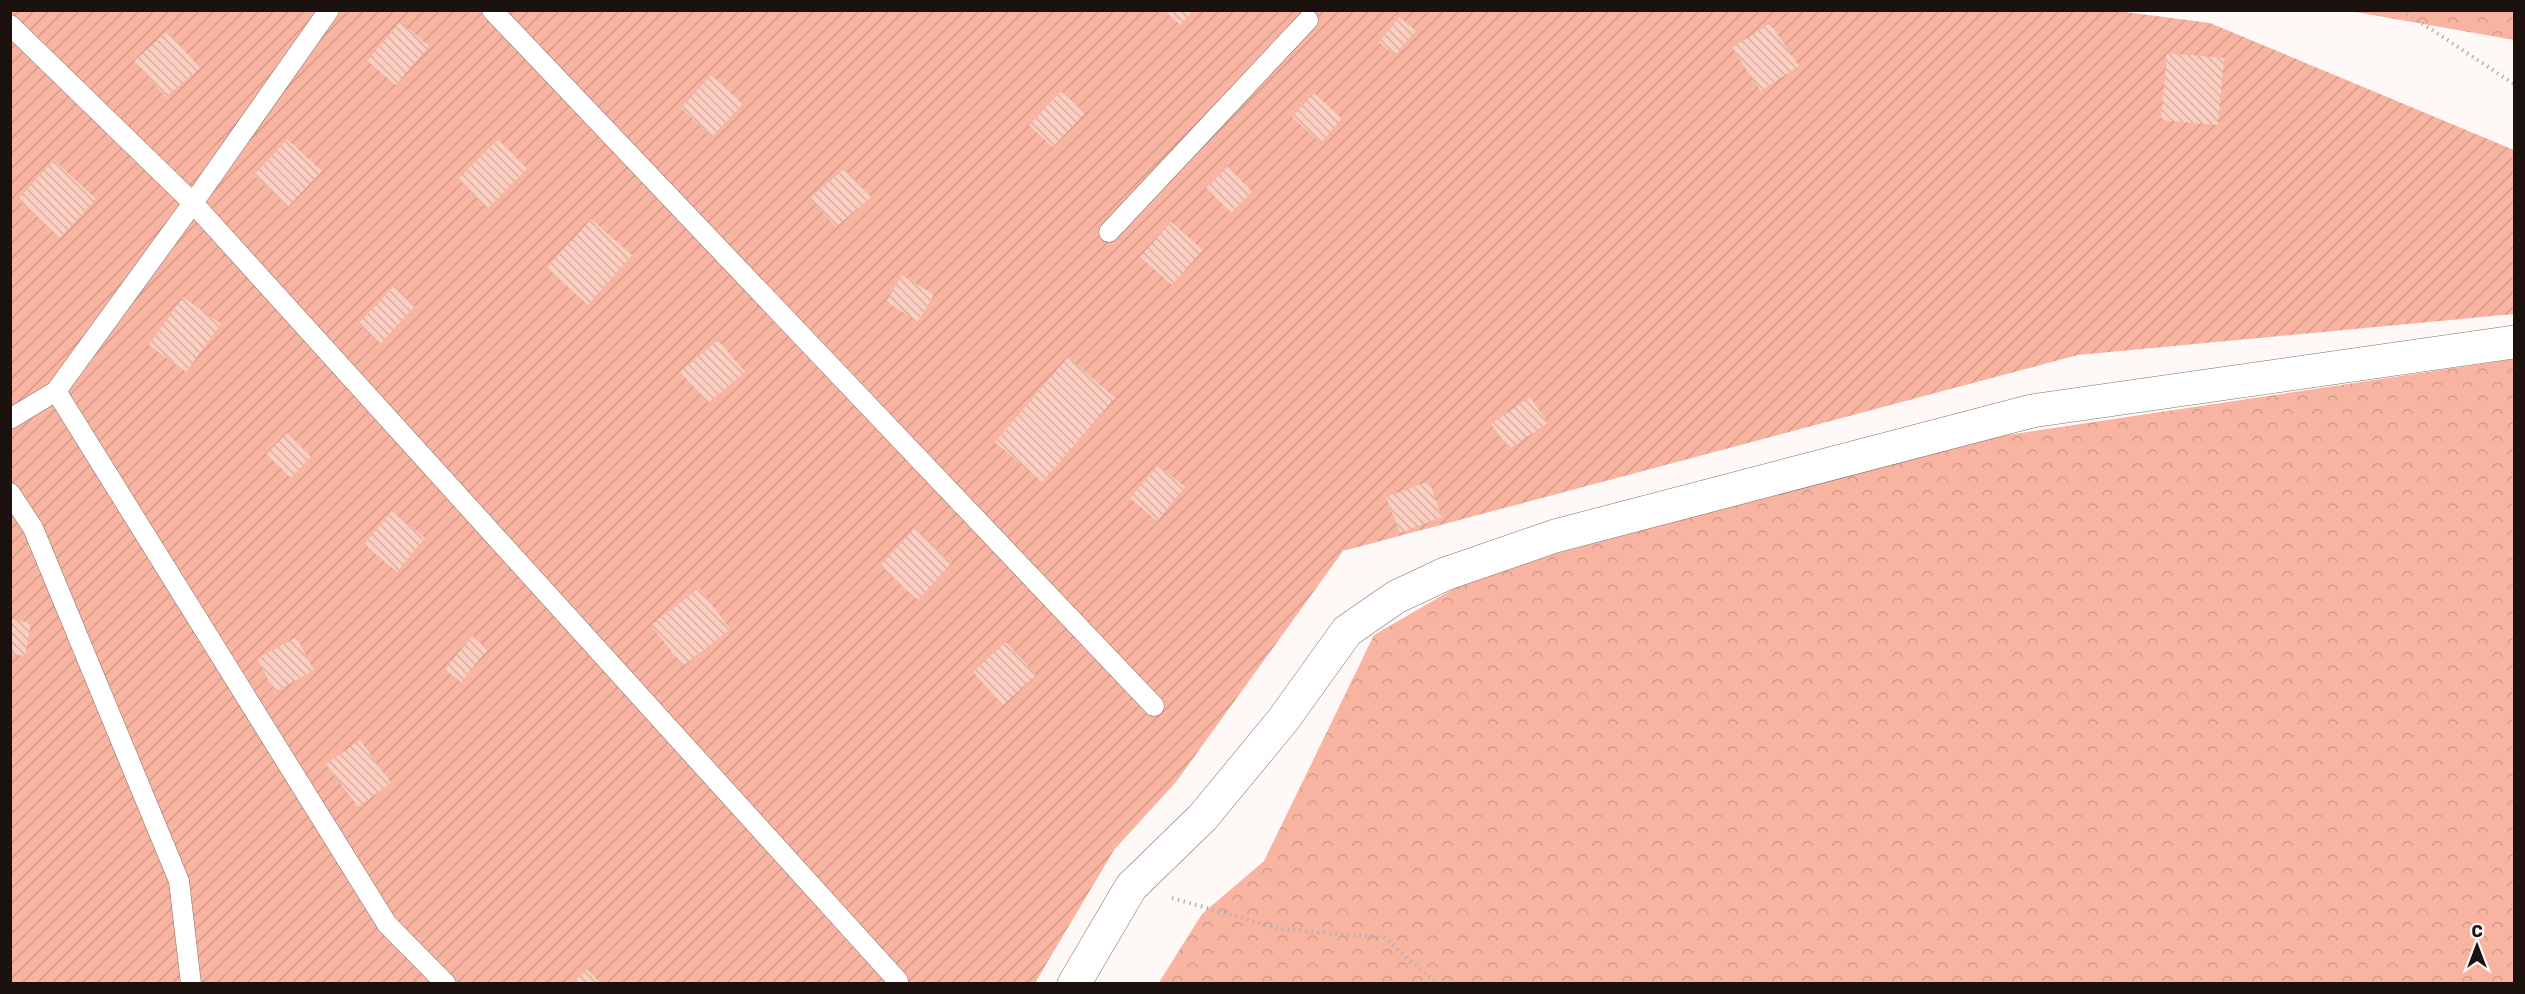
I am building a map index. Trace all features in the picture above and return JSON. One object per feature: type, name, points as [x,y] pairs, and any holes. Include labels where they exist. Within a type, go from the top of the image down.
[{"type":"street","points":[[1074,984],[1131,887],[1203,817],[1284,720],[1347,631],[1396,597],[1445,574],[1555,536],[2032,411],[2514,342]]},
{"type":"lane","points":[[10,419],[56,391],[193,203],[329,10]]},
{"type":"lane","points":[[492,10],[1154,706]]},
{"type":"lane","points":[[1109,232],[1308,14]]},
{"type":"lane","points":[[10,25],[193,203],[898,981]]},
{"type":"lane","points":[[56,391],[387,924],[446,984]]},
{"type":"lane","points":[[10,493],[33,528],[179,881],[191,984]]},
{"type":"path","points":[[2402,10],[2514,84]]},
{"type":"path","points":[[1131,887],[1280,929],[1385,938],[1437,984]]},
{"type":"green space","points":[[10,11],[2118,11],[2210,23],[2514,150],[2514,314],[2078,355],[1343,551],[1176,782],[1114,850],[1035,983],[11,983]]},
{"type":"green space","points":[[2350,11],[2514,11],[2514,40]]},
{"type":"green space","points":[[2514,359],[2514,983],[1158,984],[1202,914],[1264,861],[1374,635],[1479,574],[1987,438]]},
{"type":"building","points":[[1164,10],[1194,10],[1180,25]]},
{"type":"building","points":[[1399,17],[1416,31],[1395,55],[1379,42]]},
{"type":"building","points":[[400,22],[429,46],[396,85],[367,61]]},
{"type":"building","points":[[1770,23],[1799,66],[1761,91],[1732,48]]},
{"type":"building","points":[[168,31],[200,68],[166,97],[134,61]]},
{"type":"building","points":[[2167,53],[2224,58],[2218,125],[2161,120]]},
{"type":"building","points":[[711,75],[743,104],[712,137],[681,108]]},
{"type":"building","points":[[1061,91],[1085,113],[1053,147],[1029,125]]},
{"type":"building","points":[[1314,93],[1342,118],[1321,143],[1292,117]]},
{"type":"building","points":[[287,139],[322,171],[288,207],[254,175]]},
{"type":"building","points":[[498,139],[527,169],[487,209],[458,179]]},
{"type":"building","points":[[54,160],[96,199],[60,238],[18,199]]},
{"type":"building","points":[[1228,166],[1252,192],[1231,213],[1206,188]]},
{"type":"building","points":[[845,168],[871,197],[836,227],[810,198]]},
{"type":"building","points":[[591,219],[632,255],[588,305],[547,268]]},
{"type":"building","points":[[1171,222],[1203,250],[1172,285],[1140,257]]},
{"type":"building","points":[[902,275],[934,295],[918,321],[886,302]]},
{"type":"building","points":[[394,286],[415,306],[380,344],[358,324]]},
{"type":"building","points":[[183,297],[221,324],[186,372],[149,345]]},
{"type":"building","points":[[718,340],[745,372],[708,403],[680,372]]},
{"type":"building","points":[[1068,357],[1115,398],[1042,482],[995,442]]},
{"type":"building","points":[[1530,397],[1548,423],[1509,449],[1491,424]]},
{"type":"building","points":[[287,433],[311,457],[291,478],[266,454]]},
{"type":"building","points":[[1158,465],[1185,487],[1157,521],[1130,498]]},
{"type":"building","points":[[1429,481],[1442,517],[1400,533],[1386,497]]},
{"type":"building","points":[[392,511],[425,538],[397,572],[364,544]]},
{"type":"building","points":[[915,528],[952,563],[918,600],[880,566]]},
{"type":"building","points":[[699,588],[730,629],[683,666],[651,625]]},
{"type":"building","points":[[10,619],[31,623],[25,656],[10,654]]},
{"type":"building","points":[[472,636],[488,649],[461,682],[445,669]]},
{"type":"building","points":[[296,637],[314,670],[275,692],[257,659]]},
{"type":"building","points":[[1006,642],[1036,675],[1003,705],[973,672]]},
{"type":"building","points":[[360,740],[391,783],[358,807],[326,764]]},
{"type":"building","points":[[587,969],[601,984],[572,984]]}]
